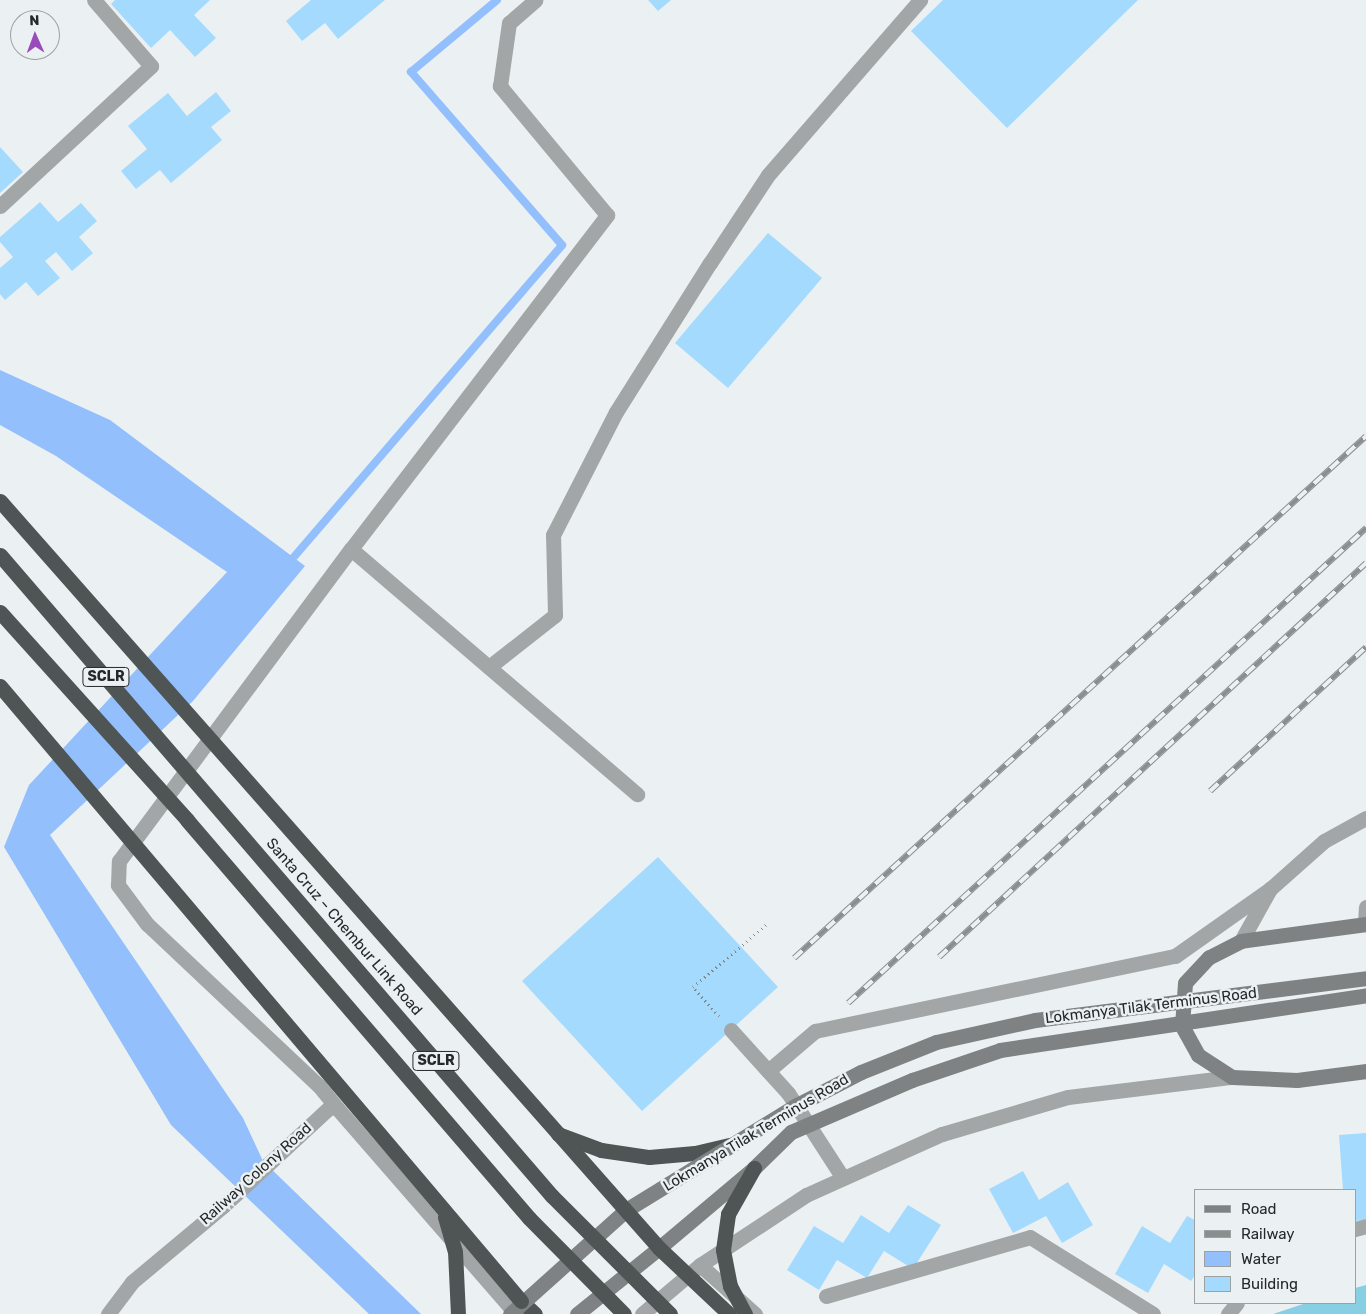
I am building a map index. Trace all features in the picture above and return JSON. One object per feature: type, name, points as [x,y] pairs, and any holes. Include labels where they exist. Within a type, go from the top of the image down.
[{"type":"highway","points":[[0,502],[659,1248],[729,1314]]},
{"type":"highway","name":"Santa Cruz – Chembur Link Road","points":[[0,555],[552,1196],[670,1314]]},
{"type":"highway","name":"SCLR","points":[[0,612],[187,820],[529,1218],[624,1314]]},
{"type":"highway","points":[[0,686],[444,1212],[519,1308],[535,1314]]},
{"type":"highway","points":[[558,1134],[601,1150],[649,1157],[695,1153],[742,1142]]},
{"type":"highway","points":[[745,1314],[730,1286],[723,1250],[728,1214],[754,1168]]},
{"type":"highway","points":[[444,1212],[455,1251],[458,1314]]},
{"type":"street","points":[[0,206],[150,66],[94,0]]},
{"type":"street","points":[[519,1308],[400,1184],[319,1086],[147,924],[118,885],[119,862],[351,549],[607,215],[500,86],[509,23],[535,0]]},
{"type":"street","points":[[489,667],[555,615],[553,536],[616,412],[710,263],[768,175],[920,0]]},
{"type":"street","points":[[351,549],[637,794]]},
{"type":"street","points":[[768,1071],[815,1031],[1175,956],[1270,889],[1324,841],[1365,816]]},
{"type":"street","points":[[1241,941],[1270,889]]},
{"type":"street","points":[[1232,1077],[1198,1055],[1182,1026],[1186,984],[1209,957],[1241,941],[1365,924],[1366,907]]},
{"type":"street","name":"Lokmanya Tilak Terminus Road","points":[[510,1314],[519,1308],[626,1210],[742,1142],[797,1105],[861,1072],[936,1042],[1035,1020],[1366,978]]},
{"type":"street","name":"Lokmanya Tilak Terminus Road","points":[[577,1314],[754,1168],[791,1132],[912,1080],[1000,1050],[1366,996]]},
{"type":"street","points":[[731,1030],[788,1093],[843,1178]]},
{"type":"street","points":[[642,1314],[700,1265],[806,1195],[942,1134],[1068,1097],[1232,1077],[1296,1080],[1366,1071]]},
{"type":"street","name":"Railway Colony Road","points":[[108,1314],[132,1282],[223,1206],[330,1108],[337,1108]]},
{"type":"street","points":[[826,1296],[1030,1237],[1153,1314]]},
{"type":"street","points":[[700,1265],[755,1314]]},
{"type":"street","points":[[1228,1314],[1236,1304]]},
{"type":"path","points":[[731,1030],[693,987],[768,923]]},
{"type":"shaded area","points":[[1366,1285],[1366,1314],[1273,1314],[1303,1304],[1356,1304],[1356,1288]]},
{"type":"water","points":[[0,370],[110,420],[305,566],[193,701],[50,835],[243,1118],[263,1161],[421,1314],[369,1314],[171,1125],[4,847],[29,785],[227,572],[56,456],[0,425]]},
{"type":"building","points":[[115,0],[210,0],[194,15],[216,38],[195,57],[170,30],[151,48],[111,4]]},
{"type":"building","points":[[311,0],[385,0],[338,39],[325,23],[302,41],[286,21]]},
{"type":"building","points":[[648,0],[671,0],[658,11]]},
{"type":"building","points":[[943,0],[1138,0],[1007,128],[911,31]]},
{"type":"building","points":[[216,92],[231,111],[211,127],[222,140],[171,183],[160,170],[136,189],[121,171],[147,149],[128,126],[168,93],[187,116]]},
{"type":"building","points":[[0,147],[23,172],[0,193]]},
{"type":"building","points":[[40,202],[58,222],[81,203],[97,221],[79,237],[93,253],[72,271],[56,252],[45,261],[60,278],[38,296],[26,282],[5,300],[0,294],[0,268],[13,257],[0,242],[0,237]]},
{"type":"building","points":[[768,233],[822,278],[728,388],[675,343]]},
{"type":"building","points":[[658,857],[778,987],[642,1111],[522,981]]},
{"type":"building","points":[[1366,1133],[1366,1220],[1356,1221],[1356,1189],[1343,1189],[1339,1135]]},
{"type":"building","points":[[1023,1171],[1039,1200],[1068,1182],[1093,1225],[1062,1243],[1046,1216],[1013,1233],[989,1189]]},
{"type":"building","points":[[908,1205],[941,1225],[913,1269],[884,1251],[867,1278],[837,1260],[819,1290],[787,1270],[814,1226],[843,1243],[861,1215],[889,1233]]},
{"type":"building","points":[[1187,1216],[1194,1220],[1194,1276],[1191,1281],[1164,1264],[1148,1293],[1115,1274],[1142,1226],[1170,1243]]},
{"type":"waterway","points":[[287,565],[562,245],[411,72],[497,0]]},
{"type":"railway","points":[[794,958],[1366,436]]},
{"type":"railway","points":[[848,1003],[1366,528]]},
{"type":"railway","points":[[939,957],[1366,563]]},
{"type":"railway","points":[[1210,791],[1366,647]]}]
